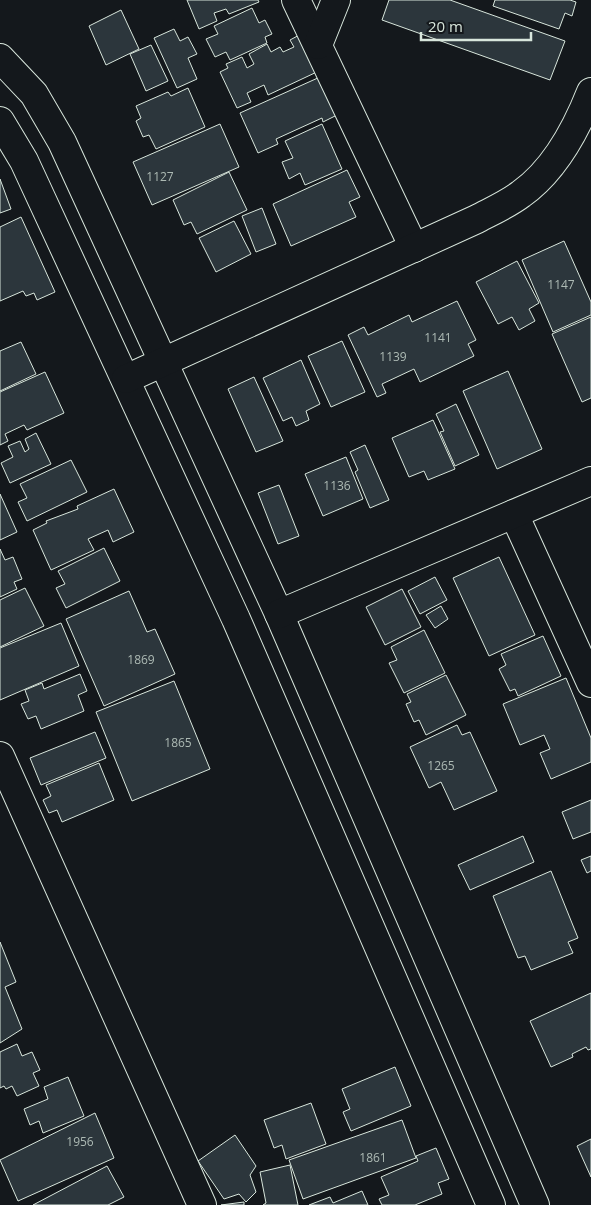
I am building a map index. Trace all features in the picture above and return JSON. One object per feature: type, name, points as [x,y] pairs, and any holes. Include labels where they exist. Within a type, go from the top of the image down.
[{"type":"street","points":[[296,0],[414,248]]},
{"type":"street","points":[[318,45],[336,0]]},
{"type":"street","points":[[0,58],[34,94],[62,142],[279,614],[535,1205]]},
{"type":"street","points":[[126,379],[477,219],[522,194],[558,157],[583,113],[591,92]]},
{"type":"street","points":[[0,121],[24,161],[236,619],[491,1205]]},
{"type":"street","points":[[279,614],[591,481]]},
{"type":"street","points":[[514,514],[591,683]]},
{"type":"street","points":[[0,756],[202,1205]]},
{"type":"building","points":[[187,0],[258,0],[259,2],[229,14],[226,9],[214,13],[217,21],[199,29]]},
{"type":"building","points":[[389,0],[450,0],[565,41],[550,80],[382,20]]},
{"type":"building","points":[[495,0],[570,0],[576,2],[572,16],[565,13],[559,29],[493,6]]},
{"type":"building","points":[[252,8],[259,23],[265,20],[272,34],[265,37],[267,43],[230,60],[226,52],[215,57],[206,39],[218,34],[214,26]]},
{"type":"building","points":[[121,10],[139,49],[106,65],[89,26]]},
{"type":"building","points":[[174,29],[180,41],[188,37],[197,54],[188,58],[197,79],[177,88],[154,38]]},
{"type":"building","points":[[303,33],[321,70],[268,95],[264,85],[247,93],[251,102],[237,108],[220,72],[228,68],[226,64],[242,57],[247,68],[254,64],[249,54],[267,44],[271,52],[280,47],[283,52],[294,47],[290,40]]},
{"type":"building","points":[[151,45],[168,81],[146,91],[130,54]]},
{"type":"building","points":[[320,77],[337,115],[323,122],[322,118],[276,139],[278,144],[258,153],[240,113]]},
{"type":"building","points":[[188,88],[205,127],[156,149],[149,135],[143,137],[136,121],[141,118],[136,106],[168,92],[171,96]]},
{"type":"building","points":[[220,124],[239,167],[152,205],[133,162]]},
{"type":"building","points":[[322,124],[342,169],[305,185],[300,173],[289,179],[282,162],[293,158],[285,141]]},
{"type":"building","points":[[347,170],[360,197],[349,202],[356,217],[291,246],[273,204]]},
{"type":"building","points":[[229,172],[247,210],[197,234],[191,222],[184,225],[173,200]]},
{"type":"building","points":[[0,179],[11,209],[0,213]]},
{"type":"building","points":[[262,208],[276,244],[256,252],[242,216]]},
{"type":"building","points":[[21,217],[55,292],[37,300],[34,293],[26,296],[23,291],[0,301],[0,227]]},
{"type":"building","points":[[234,221],[251,254],[216,272],[199,238]]},
{"type":"building","points":[[564,241],[591,302],[591,315],[553,332],[522,260]]},
{"type":"building","points":[[517,261],[539,303],[529,309],[535,321],[519,330],[512,317],[498,324],[476,282]]},
{"type":"building","points":[[457,301],[476,340],[468,344],[474,356],[420,382],[414,369],[382,384],[386,393],[377,397],[348,335],[364,327],[368,335],[409,315],[412,322]]},
{"type":"building","points":[[591,317],[591,398],[582,402],[552,334]]},
{"type":"building","points":[[342,341],[365,392],[331,407],[308,356]]},
{"type":"building","points":[[21,342],[36,374],[0,391],[0,351]]},
{"type":"building","points":[[301,360],[320,404],[306,411],[309,420],[296,426],[292,417],[283,421],[263,378]]},
{"type":"building","points":[[508,371],[542,449],[497,469],[463,391]]},
{"type":"building","points":[[45,372],[64,413],[27,430],[24,425],[5,434],[8,441],[0,445],[0,392]]},
{"type":"building","points":[[254,377],[283,441],[256,452],[228,389]]},
{"type":"building","points":[[456,404],[479,455],[455,466],[440,432],[444,431],[436,414]]},
{"type":"building","points":[[433,420],[455,469],[428,480],[424,471],[409,477],[392,438]]},
{"type":"building","points":[[36,433],[51,464],[10,483],[1,463],[13,457],[8,446],[20,441],[25,452],[29,449],[25,439]]},
{"type":"building","points":[[365,445],[389,500],[370,508],[355,472],[358,470],[350,452]]},
{"type":"building","points":[[346,457],[363,499],[323,516],[305,474]]},
{"type":"building","points":[[71,460],[87,492],[27,521],[18,502],[27,498],[20,484]]},
{"type":"building","points":[[279,485],[299,536],[278,544],[258,493]]},
{"type":"building","points":[[114,489],[134,532],[113,542],[108,530],[88,539],[94,550],[51,570],[33,530],[47,523],[46,521],[78,509],[77,506]]},
{"type":"building","points":[[0,494],[17,532],[0,540]]},
{"type":"building","points":[[104,548],[120,581],[66,608],[56,588],[65,584],[58,571]]},
{"type":"building","points":[[0,549],[5,560],[13,557],[22,579],[14,582],[17,589],[0,597]]},
{"type":"building","points":[[499,557],[535,635],[489,656],[453,578]]},
{"type":"building","points":[[435,577],[447,600],[420,614],[408,591]]},
{"type":"building","points":[[25,588],[44,626],[0,647],[0,600]]},
{"type":"building","points":[[402,589],[421,627],[385,645],[366,607]]},
{"type":"building","points":[[129,591],[147,632],[155,629],[175,674],[104,706],[66,619]]},
{"type":"building","points":[[441,606],[448,619],[435,628],[426,615]]},
{"type":"building","points":[[61,623],[79,666],[0,700],[0,648]]},
{"type":"building","points":[[424,630],[445,673],[404,693],[389,663],[397,660],[391,647]]},
{"type":"building","points":[[543,636],[561,676],[518,696],[515,689],[510,691],[499,669],[506,665],[501,654]]},
{"type":"building","points":[[80,674],[87,691],[78,695],[84,711],[41,729],[36,716],[28,719],[21,704],[29,701],[25,690],[42,683],[44,689]]},
{"type":"building","points":[[446,675],[466,715],[426,735],[419,720],[414,722],[406,704],[411,702],[407,694]]},
{"type":"building","points":[[566,678],[591,738],[591,762],[551,779],[540,753],[550,749],[544,735],[520,745],[503,704]]},
{"type":"building","points":[[174,681],[210,769],[132,801],[96,712]]},
{"type":"building","points":[[457,725],[462,735],[470,732],[497,791],[454,810],[441,782],[429,788],[410,747]]},
{"type":"building","points":[[95,732],[106,758],[41,785],[30,758]]},
{"type":"building","points":[[99,763],[114,800],[62,822],[57,810],[49,813],[43,800],[51,796],[46,785]]},
{"type":"building","points":[[591,800],[591,832],[573,839],[562,812]]},
{"type":"building","points":[[523,836],[534,862],[470,890],[458,865]]},
{"type":"building","points":[[591,856],[591,871],[587,873],[581,860]]},
{"type":"building","points":[[551,871],[578,938],[568,942],[573,953],[531,970],[525,956],[518,958],[493,896]]},
{"type":"building","points":[[0,942],[16,982],[5,987],[22,1029],[0,1043]]},
{"type":"building","points":[[591,993],[591,1049],[588,1050],[586,1047],[572,1054],[573,1057],[551,1067],[530,1021]]},
{"type":"building","points":[[17,1044],[22,1056],[32,1052],[40,1070],[33,1073],[39,1086],[17,1096],[12,1086],[6,1089],[4,1086],[0,1088],[0,1052]]},
{"type":"building","points":[[395,1067],[411,1106],[351,1131],[343,1112],[350,1109],[342,1089]]},
{"type":"building","points":[[68,1077],[84,1116],[43,1133],[39,1121],[30,1125],[24,1109],[48,1099],[44,1087]]},
{"type":"building","points":[[311,1103],[326,1144],[286,1159],[282,1145],[274,1148],[264,1120]]},
{"type":"building","points":[[95,1113],[114,1158],[18,1201],[0,1160]]},
{"type":"building","points":[[402,1120],[416,1158],[303,1199],[289,1160]]},
{"type":"building","points":[[235,1135],[256,1166],[250,1175],[256,1192],[246,1202],[239,1194],[224,1199],[198,1161]]},
{"type":"building","points":[[591,1139],[591,1177],[577,1146]]},
{"type":"building","points":[[436,1148],[449,1179],[438,1183],[442,1194],[415,1205],[382,1205],[379,1199],[389,1195],[381,1177],[418,1161],[416,1156]]},
{"type":"building","points":[[290,1165],[298,1205],[263,1205],[266,1203],[260,1172]]},
{"type":"building","points":[[107,1166],[124,1197],[108,1205],[33,1205]]},
{"type":"building","points":[[362,1191],[368,1205],[309,1205],[330,1197],[333,1203]]},
{"type":"building","points":[[244,1202],[244,1205],[221,1205]]}]
